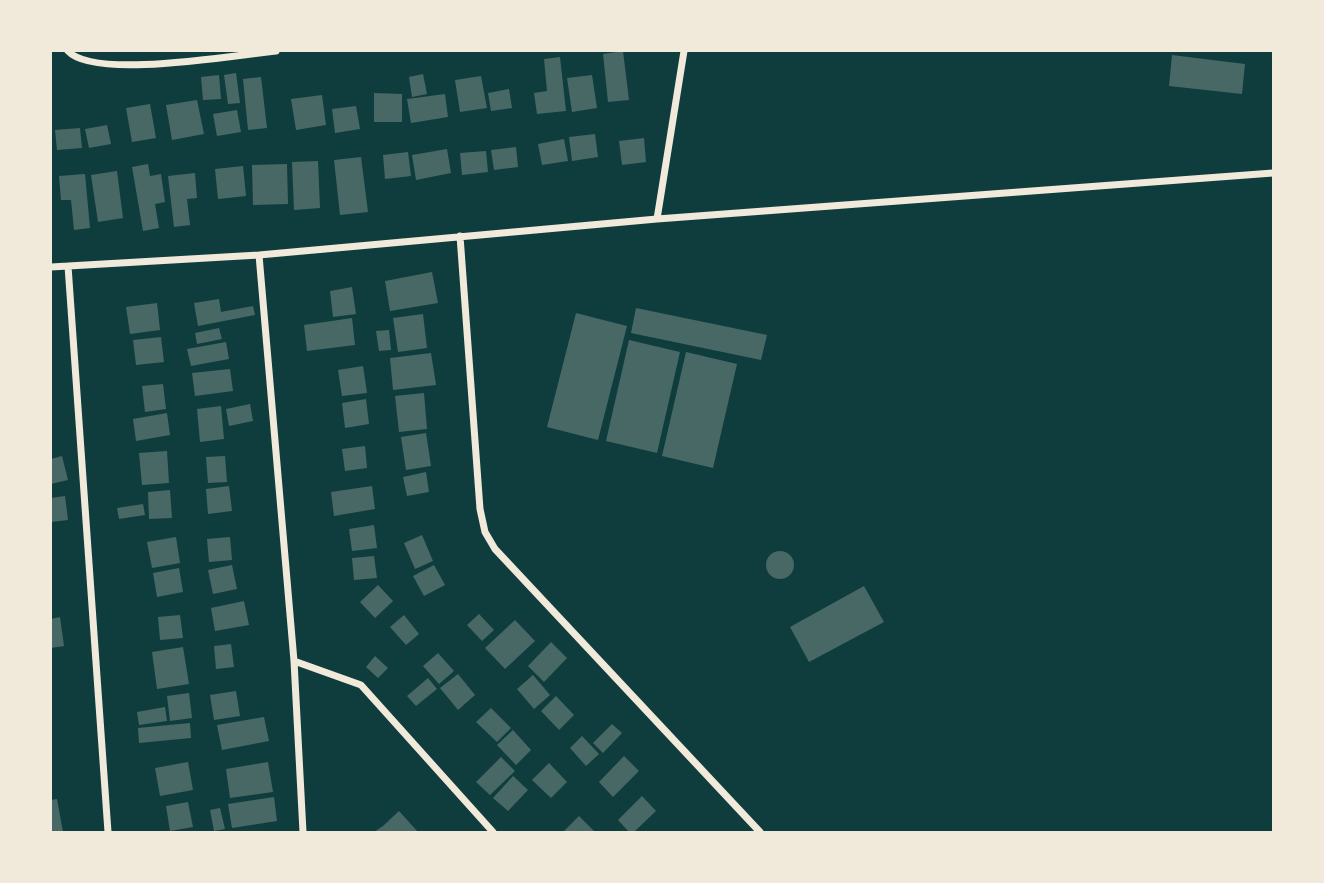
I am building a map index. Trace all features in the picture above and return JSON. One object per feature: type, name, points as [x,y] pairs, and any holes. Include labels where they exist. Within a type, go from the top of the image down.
[{"type":"street","points":[[68,51],[74,57],[100,64],[128,66],[276,51]]},
{"type":"street","points":[[657,219],[684,51]]},
{"type":"street","points":[[51,267],[259,255],[657,219],[1273,173]]},
{"type":"street","points":[[460,236],[480,509],[485,531],[495,549],[760,832]]},
{"type":"street","points":[[259,255],[294,662],[303,832]]},
{"type":"street","points":[[68,266],[108,832]]},
{"type":"street","points":[[294,662],[361,685],[493,832]]},
{"type":"building","points":[[623,51],[629,100],[608,102],[603,54]]},
{"type":"building","points":[[1172,55],[1245,64],[1242,94],[1169,86]]},
{"type":"building","points":[[560,57],[566,111],[537,114],[534,93],[547,91],[544,59]]},
{"type":"building","points":[[236,73],[240,103],[228,104],[224,75]]},
{"type":"building","points":[[423,74],[427,94],[412,97],[409,77]]},
{"type":"building","points":[[219,75],[221,99],[203,100],[201,77]]},
{"type":"building","points":[[592,75],[597,108],[572,112],[567,78]]},
{"type":"building","points":[[481,76],[487,108],[460,112],[455,80]]},
{"type":"building","points":[[261,77],[267,128],[248,130],[243,79]]},
{"type":"building","points":[[509,89],[512,108],[491,111],[488,93]]},
{"type":"building","points":[[374,93],[402,94],[402,122],[374,122]]},
{"type":"building","points":[[445,94],[448,117],[411,123],[407,99]]},
{"type":"building","points":[[322,95],[326,125],[296,130],[291,99]]},
{"type":"building","points":[[197,100],[204,134],[172,140],[166,105]]},
{"type":"building","points":[[150,104],[156,138],[132,142],[126,108]]},
{"type":"building","points":[[356,106],[360,129],[335,133],[332,109]]},
{"type":"building","points":[[237,110],[241,132],[217,136],[213,114]]},
{"type":"building","points":[[107,125],[111,144],[89,148],[85,129]]},
{"type":"building","points":[[80,128],[82,148],[57,150],[55,130]]},
{"type":"building","points":[[595,134],[598,157],[572,161],[569,137]]},
{"type":"building","points":[[644,138],[646,162],[622,165],[619,141]]},
{"type":"building","points":[[564,139],[568,161],[542,165],[538,144]]},
{"type":"building","points":[[516,147],[518,167],[494,170],[491,150]]},
{"type":"building","points":[[447,149],[451,173],[416,180],[412,155]]},
{"type":"building","points":[[486,151],[488,172],[462,175],[460,153]]},
{"type":"building","points":[[408,152],[411,176],[385,179],[383,155]]},
{"type":"building","points":[[361,157],[368,212],[340,215],[334,160]]},
{"type":"building","points":[[318,161],[320,208],[294,210],[292,162]]},
{"type":"building","points":[[148,164],[150,176],[161,174],[165,202],[155,204],[159,228],[143,231],[132,167]]},
{"type":"building","points":[[287,164],[288,204],[253,205],[252,165]]},
{"type":"building","points":[[243,166],[246,196],[218,199],[215,169]]},
{"type":"building","points":[[117,171],[123,218],[98,222],[91,175]]},
{"type":"building","points":[[195,173],[197,198],[187,199],[190,225],[174,227],[168,176]]},
{"type":"building","points":[[85,174],[90,228],[74,230],[71,200],[61,200],[59,176]]},
{"type":"building","points":[[432,272],[438,303],[390,311],[385,281]]},
{"type":"building","points":[[352,287],[356,314],[333,317],[330,291]]},
{"type":"building","points":[[219,299],[221,312],[253,306],[255,315],[198,326],[194,303]]},
{"type":"building","points":[[157,303],[160,330],[130,334],[126,307]]},
{"type":"building","points":[[636,308],[767,335],[761,360],[631,333]]},
{"type":"building","points":[[576,313],[627,326],[598,440],[547,427]]},
{"type":"building","points":[[423,314],[427,348],[398,352],[393,318]]},
{"type":"building","points":[[352,318],[355,345],[307,351],[304,325]]},
{"type":"building","points":[[219,328],[222,339],[197,344],[195,333]]},
{"type":"building","points":[[389,330],[391,350],[379,351],[376,331]]},
{"type":"building","points":[[161,337],[164,362],[136,365],[133,340]]},
{"type":"building","points":[[629,340],[680,352],[657,453],[606,441]]},
{"type":"building","points":[[226,342],[229,359],[191,366],[187,349]]},
{"type":"building","points":[[686,352],[737,364],[713,468],[662,456]]},
{"type":"building","points":[[431,353],[436,385],[393,390],[390,358]]},
{"type":"building","points":[[363,366],[367,393],[342,396],[338,370]]},
{"type":"building","points":[[230,369],[233,391],[195,396],[192,373]]},
{"type":"building","points":[[163,384],[166,409],[145,412],[142,386]]},
{"type":"building","points":[[424,393],[427,429],[399,432],[395,396]]},
{"type":"building","points":[[366,399],[369,424],[345,428],[342,403]]},
{"type":"building","points":[[250,404],[253,421],[229,426],[226,409]]},
{"type":"building","points":[[221,406],[224,439],[200,442],[197,409]]},
{"type":"building","points":[[167,413],[170,435],[136,441],[133,419]]},
{"type":"building","points":[[426,433],[431,466],[406,470],[401,437]]},
{"type":"building","points":[[365,446],[367,468],[345,471],[342,449]]},
{"type":"building","points":[[167,451],[169,483],[142,485],[139,453]]},
{"type":"building","points":[[62,456],[68,480],[51,484],[51,459]]},
{"type":"building","points":[[225,456],[227,482],[208,483],[206,457]]},
{"type":"building","points":[[426,472],[429,492],[407,496],[403,477]]},
{"type":"building","points":[[229,486],[232,511],[208,514],[206,489]]},
{"type":"building","points":[[372,486],[375,509],[334,516],[331,492]]},
{"type":"building","points":[[170,490],[172,518],[149,519],[148,492]]},
{"type":"building","points":[[65,496],[68,520],[51,522],[51,498]]},
{"type":"building","points":[[143,504],[145,515],[119,519],[117,508]]},
{"type":"building","points":[[374,525],[377,548],[352,551],[349,529]]},
{"type":"building","points":[[422,535],[433,561],[415,569],[404,543]]},
{"type":"building","points":[[176,537],[180,563],[152,568],[147,542]]},
{"type":"building","points":[[230,537],[232,560],[209,562],[207,539]]},
{"type":"building","points":[[780,551],[790,555],[794,565],[790,575],[780,579],[770,575],[766,565],[770,555]]},
{"type":"building","points":[[374,556],[377,578],[354,580],[352,558]]},
{"type":"building","points":[[232,565],[237,589],[213,594],[208,570]]},
{"type":"building","points":[[434,565],[445,585],[424,596],[413,576]]},
{"type":"building","points":[[179,568],[183,592],[157,597],[153,573]]},
{"type":"building","points":[[378,585],[393,601],[375,618],[360,602]]},
{"type":"building","points":[[864,586],[884,622],[809,662],[790,627]]},
{"type":"building","points":[[244,601],[249,625],[215,631],[211,608]]},
{"type":"building","points":[[479,614],[494,630],[482,641],[467,625]]},
{"type":"building","points":[[180,615],[183,638],[160,640],[158,617]]},
{"type":"building","points":[[404,615],[419,634],[406,645],[390,627]]},
{"type":"building","points":[[60,617],[64,646],[51,648],[51,619]]},
{"type":"building","points":[[515,620],[535,641],[505,669],[485,648]]},
{"type":"building","points":[[551,642],[567,658],[544,682],[528,666]]},
{"type":"building","points":[[231,644],[234,667],[216,669],[214,646]]},
{"type":"building","points":[[183,647],[189,684],[157,689],[152,652]]},
{"type":"building","points":[[438,653],[454,671],[439,684],[423,666]]},
{"type":"building","points":[[375,656],[388,668],[378,678],[366,667]]},
{"type":"building","points":[[458,674],[475,695],[458,710],[440,688]]},
{"type":"building","points":[[533,675],[550,695],[534,709],[517,689]]},
{"type":"building","points":[[428,678],[437,689],[416,706],[407,696]]},
{"type":"building","points":[[236,691],[240,716],[214,720],[210,695]]},
{"type":"building","points":[[189,693],[192,718],[170,721],[167,696]]},
{"type":"building","points":[[556,696],[574,715],[559,730],[541,711]]},
{"type":"building","points":[[165,707],[167,721],[139,725],[137,712]]},
{"type":"building","points":[[491,708],[511,728],[497,742],[476,722]]},
{"type":"building","points":[[264,717],[269,741],[222,750],[217,725]]},
{"type":"building","points":[[190,723],[191,738],[139,743],[138,728]]},
{"type":"building","points":[[612,724],[622,733],[603,753],[593,743]]},
{"type":"building","points":[[513,730],[531,750],[516,765],[497,745]]},
{"type":"building","points":[[582,736],[599,754],[586,766],[570,748]]},
{"type":"building","points":[[624,756],[639,771],[613,797],[599,782]]},
{"type":"building","points":[[501,757],[515,771],[490,795],[476,782]]},
{"type":"building","points":[[188,762],[193,790],[160,796],[155,768]]},
{"type":"building","points":[[268,762],[273,792],[230,798],[226,769]]},
{"type":"building","points":[[549,763],[567,782],[551,798],[532,780]]},
{"type":"building","points":[[513,776],[528,790],[508,811],[493,798]]},
{"type":"building","points":[[642,796],[656,811],[634,832],[629,832],[618,820]]},
{"type":"building","points":[[274,797],[277,821],[232,828],[228,804]]},
{"type":"building","points":[[57,799],[63,832],[51,832],[51,800]]},
{"type":"building","points":[[188,802],[193,827],[170,831],[166,806]]},
{"type":"building","points":[[220,808],[225,829],[214,831],[210,810]]},
{"type":"building","points":[[399,811],[418,832],[374,832],[383,826]]},
{"type":"building","points":[[579,816],[593,832],[563,832]]}]
